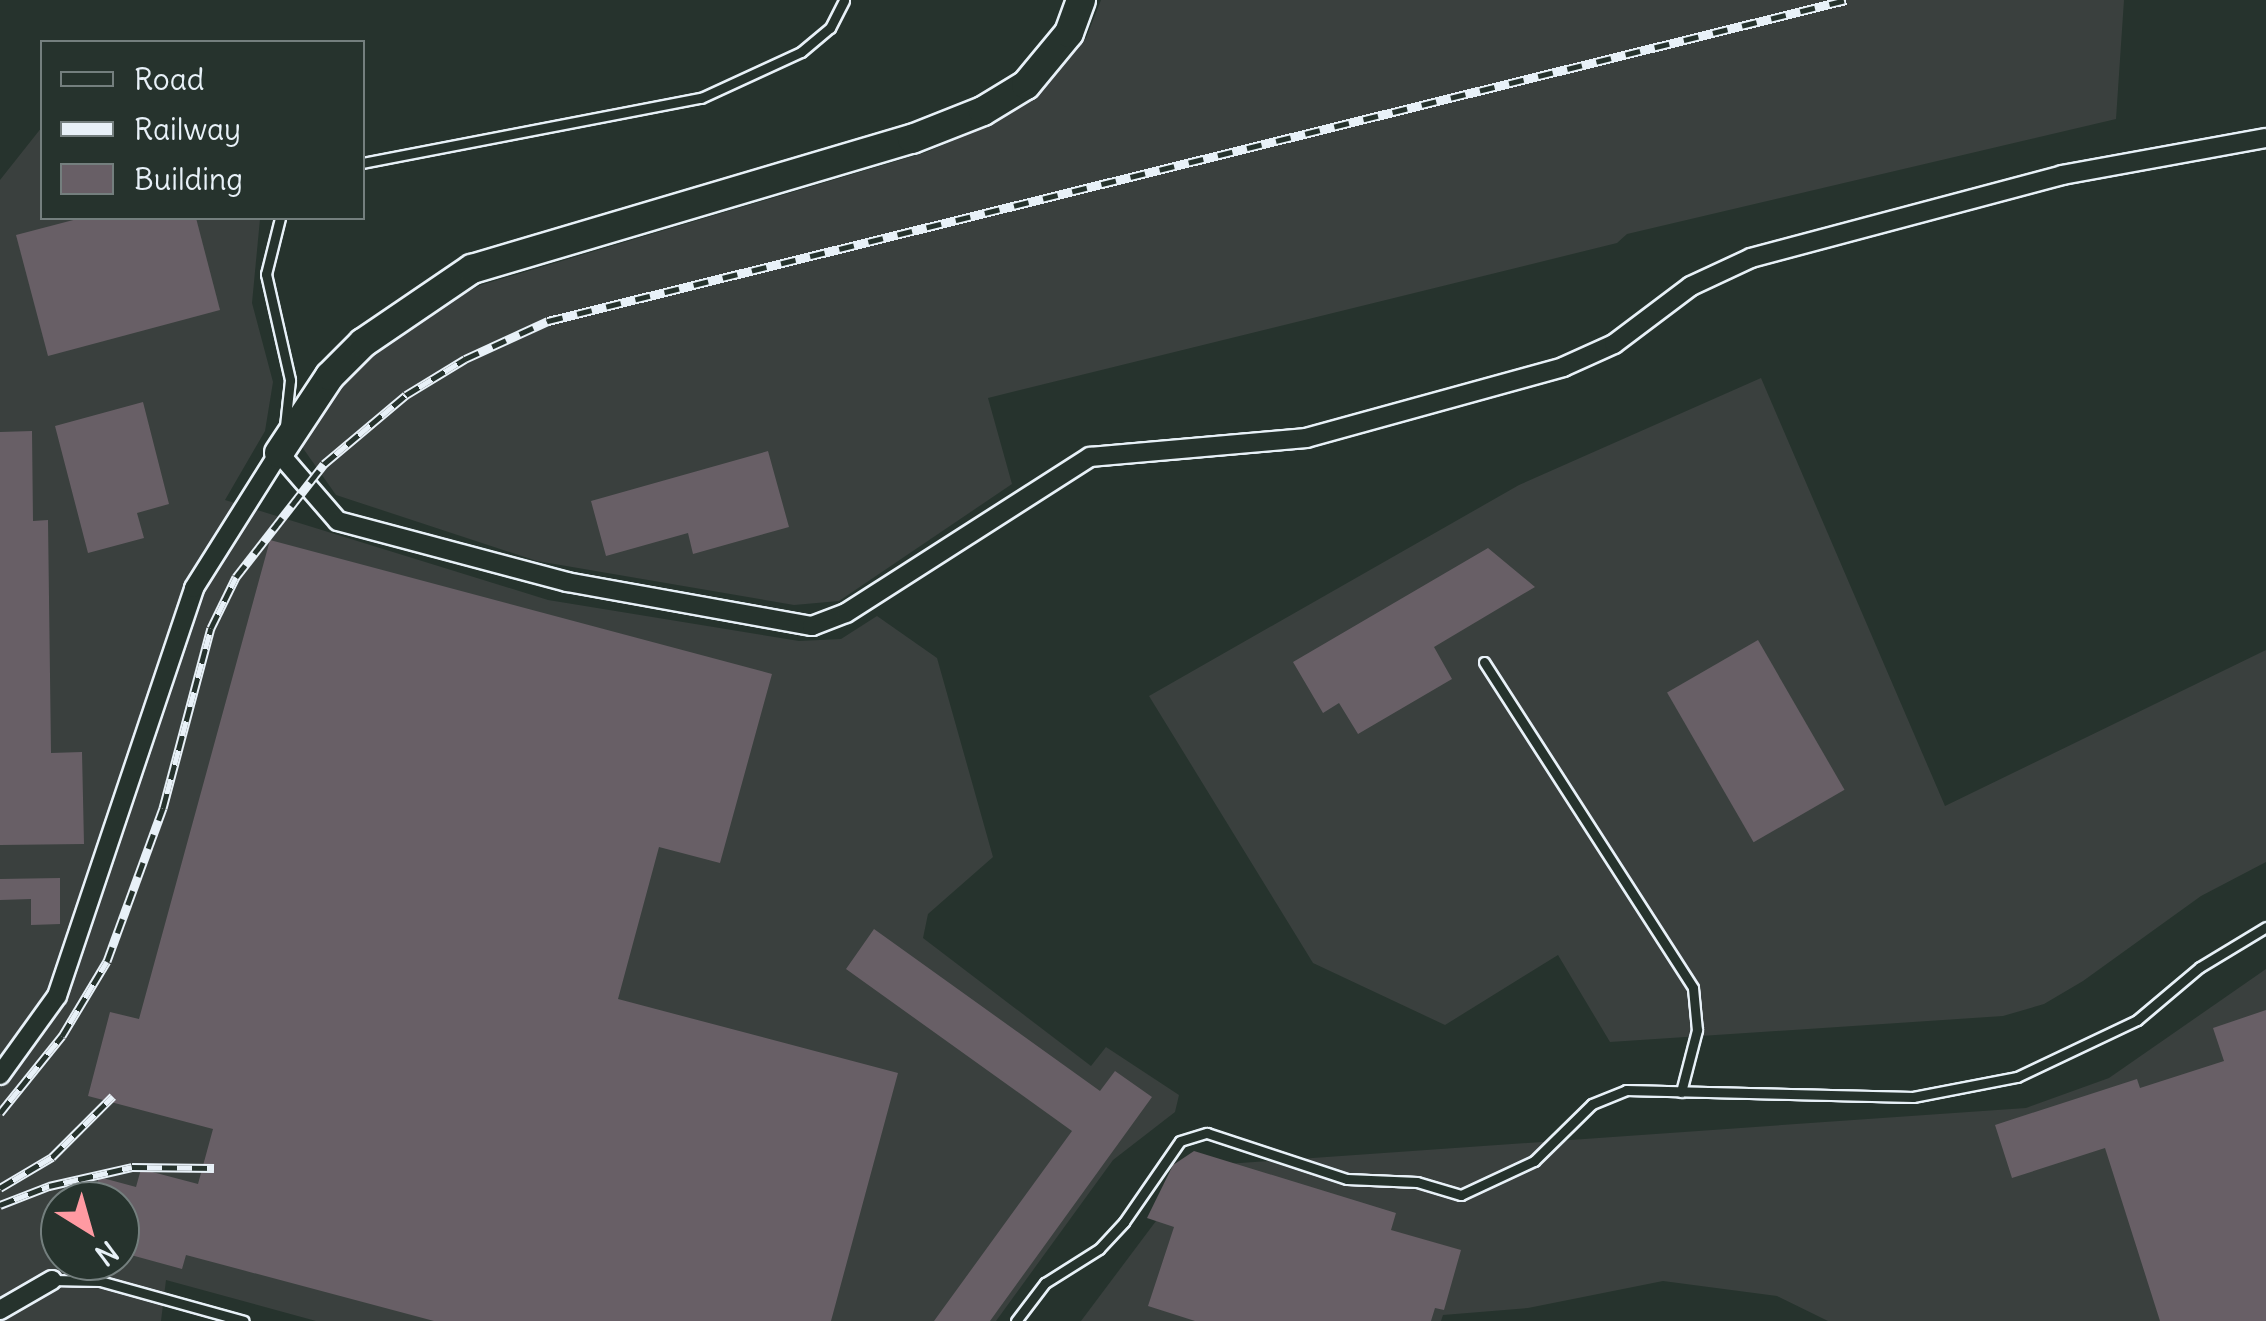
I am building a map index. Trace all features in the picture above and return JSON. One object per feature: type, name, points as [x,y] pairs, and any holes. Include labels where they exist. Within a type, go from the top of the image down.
[{"type":"street","points":[[0,1075],[58,996],[194,588],[326,381],[363,342],[472,269],[912,139],[983,112],[1026,84],[1069,33],[1081,0]]},
{"type":"street","points":[[279,453],[338,522],[566,582],[812,626],[846,614],[1090,457],[1306,438],[1564,367],[1614,344],[1691,286],[1750,258],[2062,175],[2266,138]]},
{"type":"street","points":[[0,1310],[50,1281]]},
{"type":"lane","points":[[365,162],[701,98],[801,52],[830,28],[844,0]]},
{"type":"lane","points":[[279,453],[290,380],[266,274],[280,220]]},
{"type":"lane","points":[[1484,662],[1693,988],[1697,1030],[1681,1092]]},
{"type":"lane","points":[[1016,1321],[1045,1283],[1099,1250],[1124,1222],[1180,1141],[1208,1133],[1346,1179],[1418,1182],[1461,1195],[1534,1160],[1592,1104],[1626,1090],[1913,1097],[2017,1077],[2137,1020],[2200,967],[2266,927]]},
{"type":"lane","points":[[100,1281],[244,1321]]},
{"type":"shaded area","points":[[1101,0],[2124,0],[2116,119],[1627,234],[1617,243],[988,398],[1012,484],[839,601],[794,605],[537,561],[336,495],[300,444],[302,427],[349,375],[418,318],[481,285],[927,152],[991,124],[1043,90],[1086,38]]},
{"type":"shaded area","points":[[40,130],[40,220],[260,220],[252,303],[273,382],[265,431],[225,500],[548,600],[799,641],[841,639],[877,616],[937,658],[993,857],[928,914],[923,938],[1091,1066],[1106,1047],[1179,1095],[1175,1112],[1113,1160],[996,1321],[316,1321],[166,1280],[161,1321],[0,1321],[0,180]]},
{"type":"shaded area","points":[[1761,378],[1945,806],[2266,650],[2266,862],[2201,896],[2083,981],[2044,1004],[2003,1016],[1610,1042],[1558,955],[1445,1025],[1313,963],[1149,696],[1519,485]]},
{"type":"shaded area","points":[[2266,969],[2266,1321],[1828,1321],[1777,1296],[1663,1281],[1528,1308],[1443,1315],[1441,1321],[1081,1321],[1165,1209],[1226,1164],[2026,1108],[2109,1078]]},
{"type":"building","points":[[73,220],[197,220],[220,310],[48,356],[16,235]]},
{"type":"building","points":[[143,402],[169,504],[137,513],[144,538],[88,553],[55,426]]},
{"type":"building","points":[[32,431],[33,521],[48,520],[51,753],[82,752],[84,844],[0,845],[0,432]]},
{"type":"building","points":[[768,451],[789,527],[693,554],[688,533],[606,556],[591,501]]},
{"type":"building","points":[[270,540],[772,674],[720,863],[659,847],[618,999],[898,1073],[831,1321],[434,1321],[186,1255],[182,1269],[140,1257],[138,1181],[141,1169],[198,1184],[213,1129],[88,1096],[110,1012],[139,1019]]},
{"type":"building","points":[[1488,548],[1535,587],[1434,647],[1452,679],[1358,734],[1339,703],[1323,713],[1293,662]]},
{"type":"building","points":[[1758,640],[1844,790],[1754,842],[1667,692]]},
{"type":"building","points":[[60,878],[60,924],[31,925],[31,899],[0,900],[0,879]]},
{"type":"building","points":[[874,929],[1100,1091],[1115,1071],[1152,1097],[990,1321],[934,1321],[1072,1131],[846,969]]},
{"type":"building","points":[[2266,1010],[2266,1321],[2160,1321],[2105,1148],[2012,1178],[1995,1125],[2137,1079],[2140,1088],[2224,1061],[2213,1028]]},
{"type":"building","points":[[1194,1151],[1396,1213],[1391,1230],[1461,1250],[1444,1310],[1435,1308],[1431,1321],[1195,1321],[1148,1306],[1174,1227],[1147,1218],[1173,1165]]},
{"type":"railway","points":[[0,1113],[62,1036],[107,961],[163,808],[211,628],[236,577],[324,464],[406,395],[465,359],[548,321],[1846,0]]},
{"type":"railway","points":[[0,1188],[52,1157],[113,1096]]},
{"type":"railway","points":[[0,1205],[49,1186],[132,1167],[214,1168]]}]
